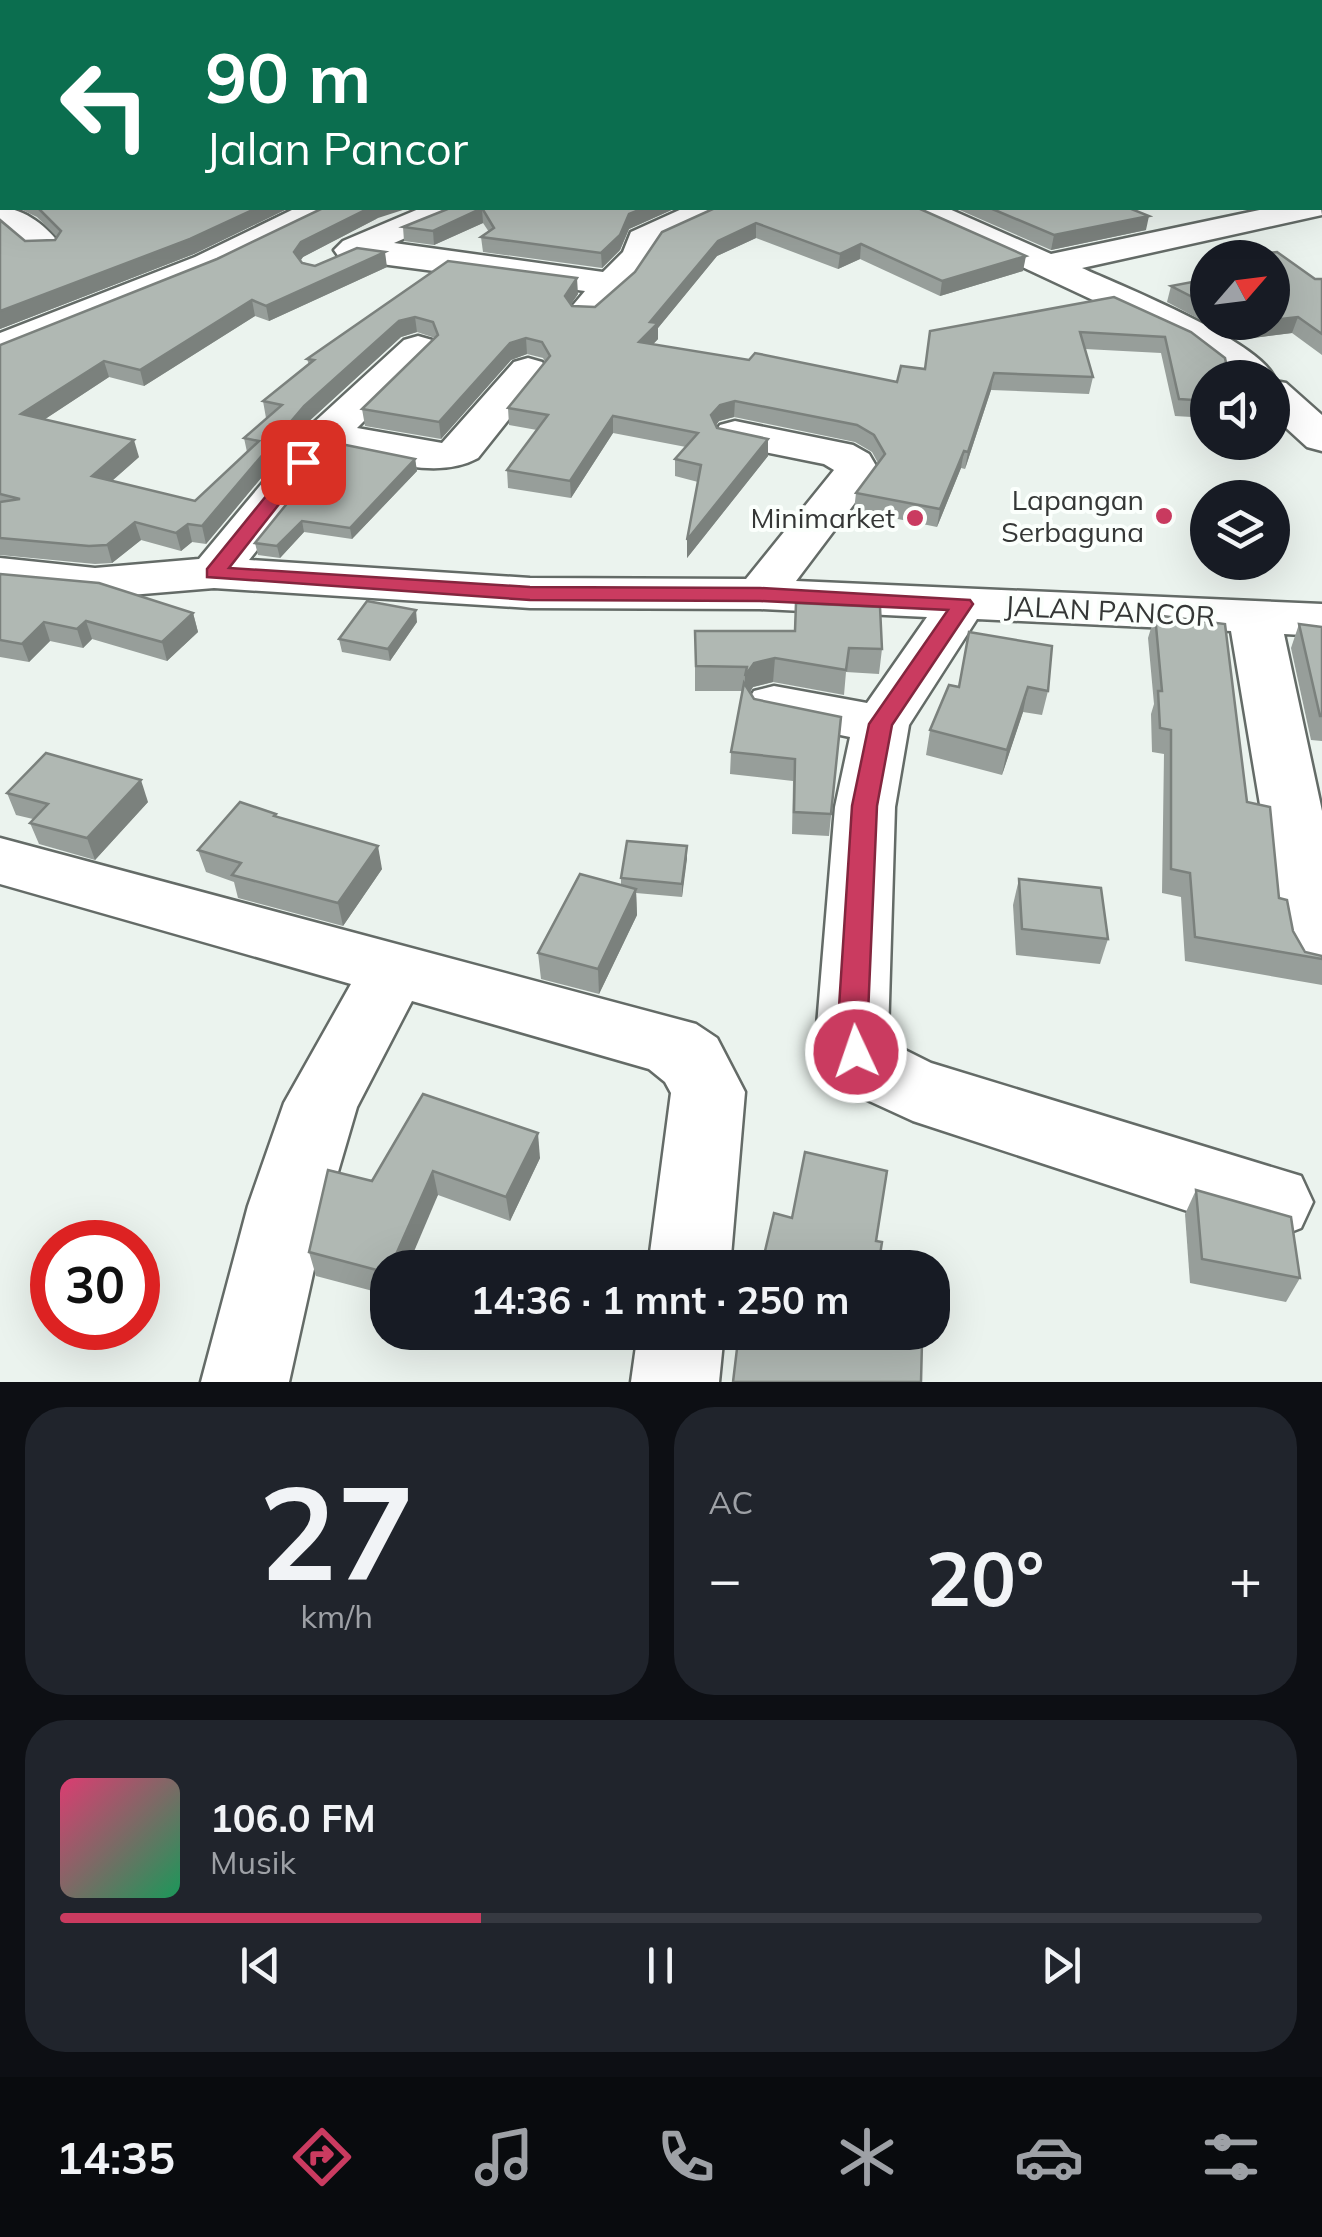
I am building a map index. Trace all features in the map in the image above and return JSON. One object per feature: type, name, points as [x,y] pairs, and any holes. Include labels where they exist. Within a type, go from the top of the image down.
[{"type":"street","points":[[0,210],[44,246]]},
{"type":"street","points":[[0,347],[208,264],[316,210]]},
{"type":"street","points":[[335,210],[391,230]]},
{"type":"street","points":[[317,267],[442,210]]},
{"type":"street","points":[[580,318],[639,255],[643,240],[706,210]]},
{"type":"street","points":[[926,210],[1204,337],[1234,360]]},
{"type":"street","points":[[1050,265],[1302,210]]},
{"type":"street","points":[[355,248],[610,284]]},
{"type":"street","points":[[214,573],[325,435],[418,348]]},
{"type":"street","points":[[325,435],[450,456],[463,449],[528,370]]},
{"type":"street","points":[[1290,409],[1322,438]]},
{"type":"street","points":[[735,434],[838,454],[853,463],[857,471],[760,594]]},
{"type":"street","name":"JALAN PANCOR","points":[[0,574],[95,584],[214,573],[530,594],[760,594],[1322,620]]},
{"type":"street","points":[[962,604],[881,724],[865,806],[852,1038],[867,1066],[913,1089],[1273,1202]]},
{"type":"street","points":[[1255,618],[1319,954]]},
{"type":"street","points":[[774,704],[881,724]]},
{"type":"street","points":[[0,861],[659,1040],[691,1060],[704,1080],[709,1104],[691,1250]]},
{"type":"street","points":[[244,1382],[288,1206],[321,1103],[395,968]]},
{"type":"street","points":[[675,1382],[679,1350]]},
{"type":"building","points":[[40,210],[253,210],[190,239],[0,311],[0,220],[25,241],[55,240],[61,231]]},
{"type":"building","points":[[319,210],[365,210],[301,242],[294,252],[302,263],[315,266],[357,248],[385,252],[266,306],[252,300],[140,370],[104,361],[21,414],[134,440],[92,476],[195,501],[259,441],[244,438],[282,405],[263,401],[314,360],[307,359],[448,261],[577,278],[565,296],[572,306],[595,307],[635,272],[662,232],[711,210],[922,210],[1026,256],[942,281],[861,244],[840,254],[756,223],[718,241],[650,322],[658,323],[639,342],[749,360],[755,353],[897,382],[901,366],[925,369],[930,331],[1114,297],[1190,332],[1190,340],[1201,340],[1225,360],[1190,360],[1190,400],[1179,399],[1165,337],[1080,332],[1093,377],[994,373],[968,452],[964,451],[940,509],[856,493],[885,454],[874,435],[857,425],[735,401],[720,405],[711,415],[717,428],[768,439],[687,540],[701,465],[675,459],[698,433],[613,416],[570,481],[507,470],[548,415],[508,408],[550,356],[542,342],[526,338],[510,343],[439,422],[362,409],[438,335],[433,322],[415,317],[399,321],[304,406],[202,526],[188,524],[176,533],[135,522],[107,545],[89,546],[0,538],[0,502],[20,499],[0,494],[0,345],[217,259]]},
{"type":"building","points":[[445,210],[478,210],[433,231],[403,227]]},
{"type":"building","points":[[483,210],[639,210],[629,214],[620,235],[601,253],[481,237],[494,228]]},
{"type":"building","points":[[995,210],[1134,210],[1149,216],[1054,235]]},
{"type":"building","points":[[1290,261],[1315,279],[1322,279],[1322,334],[1298,317],[1290,318]]},
{"type":"building","points":[[1190,282],[1190,296],[1171,286]]},
{"type":"building","points":[[336,443],[415,459],[350,528],[302,521],[277,546],[255,543]]},
{"type":"building","points":[[0,574],[99,583],[193,613],[162,642],[86,621],[77,629],[44,622],[22,644],[0,640]]},
{"type":"building","points":[[367,601],[416,610],[388,649],[339,639]]},
{"type":"building","points":[[796,603],[880,607],[882,649],[849,648],[846,670],[775,658],[754,663],[745,676],[747,667],[696,666],[695,631],[795,631]]},
{"type":"building","points":[[1155,615],[1225,624],[1247,802],[1270,807],[1279,898],[1287,900],[1293,931],[1305,952],[1322,959],[1195,937],[1190,873],[1171,869],[1171,730],[1160,728],[1158,691],[1162,691]]},
{"type":"building","points":[[1299,624],[1322,627],[1322,716],[1320,716]]},
{"type":"building","points":[[969,632],[1052,646],[1048,691],[1028,687],[1007,750],[930,730],[949,685],[959,687]]},
{"type":"building","points":[[744,683],[754,699],[841,717],[831,814],[794,812],[795,759],[731,752]]},
{"type":"building","points":[[46,753],[141,780],[87,838],[30,823],[48,804],[7,793]]},
{"type":"building","points":[[240,802],[274,816],[378,846],[338,903],[232,875],[241,863],[198,850]]},
{"type":"building","points":[[627,841],[687,846],[682,884],[621,878]]},
{"type":"building","points":[[580,874],[636,889],[598,969],[538,953]]},
{"type":"building","points":[[1019,879],[1101,888],[1108,939],[1022,929]]},
{"type":"building","points":[[423,1094],[538,1133],[506,1197],[433,1171],[398,1250],[370,1250],[370,1268],[309,1252],[328,1170],[372,1181]]},
{"type":"building","points":[[805,1152],[887,1171],[876,1241],[882,1242],[881,1250],[765,1250],[774,1213],[792,1218]]},
{"type":"building","points":[[1196,1190],[1291,1217],[1300,1278],[1202,1259]]},
{"type":"building","points":[[737,1350],[922,1350],[921,1382],[733,1382]]},
{"type":"place","name":"Lapangan Serbaguna","points":[[1164,516]]},
{"type":"place","name":"Minimarket","points":[[915,518]]},
{"type":"route","points":[[303,462],[214,573],[530,594],[760,594],[962,604],[881,724],[865,806],[859,873],[852,1038],[856,1052]]}]
